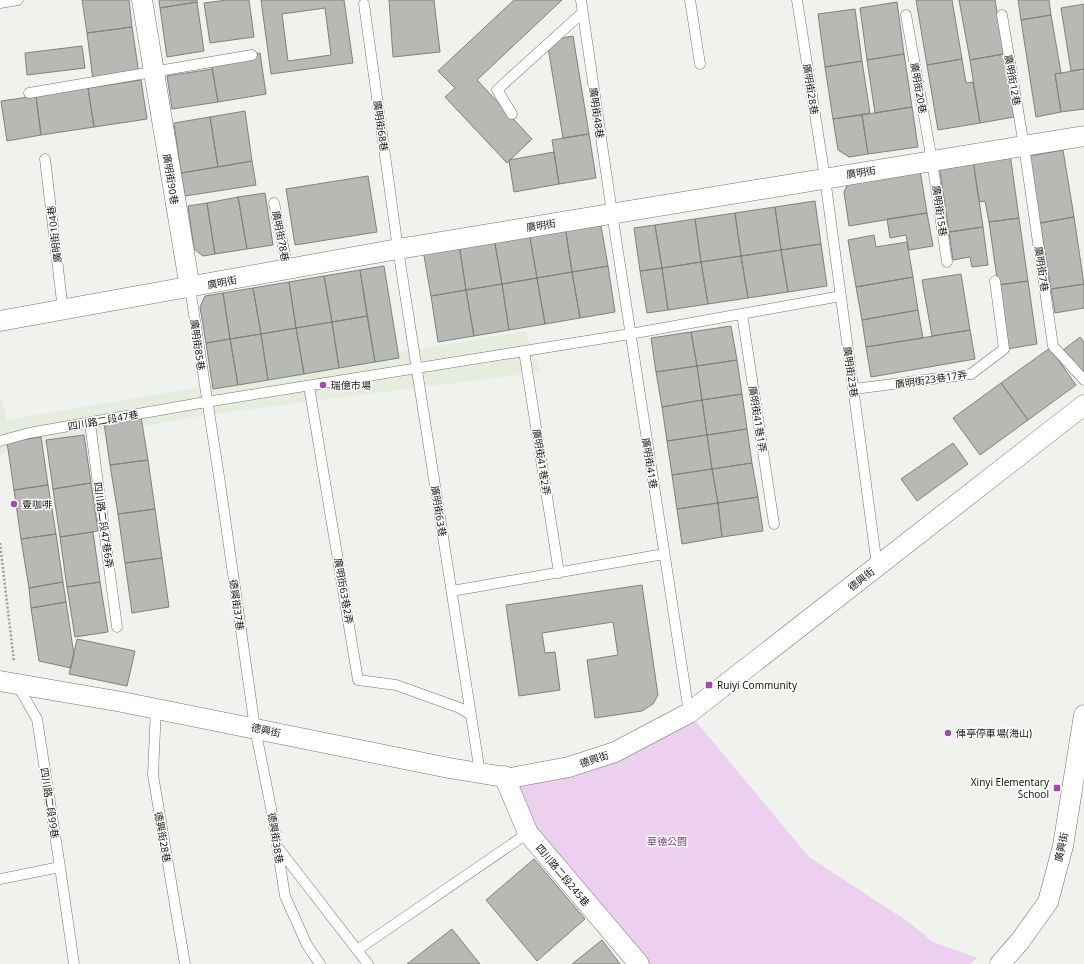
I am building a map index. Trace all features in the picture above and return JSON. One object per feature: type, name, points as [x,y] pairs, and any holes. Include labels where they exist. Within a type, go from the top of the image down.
[{"type":"street","name":"廣明街90巷","points":[[142,0],[190,288]]},
{"type":"street","name":"廣明街","points":[[0,321],[190,288],[398,249],[1084,136]]},
{"type":"street","name":"德興街","points":[[8,682],[156,708],[449,768],[510,778],[569,767],[615,752],[689,713],[1084,405]]},
{"type":"street","name":"廣興街","points":[[1000,964],[1020,941],[1048,902],[1063,846],[1084,714]]},
{"type":"street","name":"四川路二段245巷","points":[[504,776],[528,834],[639,964]]},
{"type":"lane","points":[[0,3],[18,0]]},
{"type":"lane","name":"廣明街48巷","points":[[582,0],[582,13],[612,213]]},
{"type":"lane","points":[[690,0],[700,64]]},
{"type":"lane","name":"廣明街28巷","points":[[797,0],[825,178]]},
{"type":"lane","name":"廣明街68巷","points":[[364,4],[398,249]]},
{"type":"lane","points":[[512,114],[497,90],[582,13]]},
{"type":"lane","name":"廣明街20巷","points":[[906,15],[932,161]]},
{"type":"lane","name":"廣明街12巷","points":[[1002,15],[1024,146]]},
{"type":"lane","points":[[29,93],[252,55]]},
{"type":"lane","name":"廣明街7巷","points":[[1024,146],[1053,346],[1084,380]]},
{"type":"lane","name":"廣明街104巷","points":[[45,159],[63,310]]},
{"type":"lane","name":"廣明街15巷","points":[[932,161],[947,262]]},
{"type":"lane","name":"廣明街23巷","points":[[825,178],[877,566]]},
{"type":"lane","name":"廣明街78巷","points":[[274,202],[288,269]]},
{"type":"lane","name":"廣明街41巷","points":[[612,213],[689,713]]},
{"type":"lane","name":"廣明街63巷","points":[[398,249],[480,773]]},
{"type":"lane","name":"廣明街23巷17弄","points":[[854,389],[971,374],[1004,349],[995,281]]},
{"type":"lane","name":"廣明街85巷","points":[[190,288],[206,402],[220,483]]},
{"type":"lane","points":[[206,402],[630,334],[841,296]]},
{"type":"lane","name":"廣明街41巷1弄","points":[[742,314],[774,524]]},
{"type":"lane","name":"廣明街41巷2弄","points":[[524,351],[559,572]]},
{"type":"lane","name":"廣明街63巷2弄","points":[[309,386],[358,680],[396,685],[460,708],[471,715]]},
{"type":"lane","name":"四川路二段47巷","points":[[0,441],[29,433],[206,402]]},
{"type":"lane","name":"四川路二段47巷6弄","points":[[90,423],[117,627]]},
{"type":"lane","name":"德興街37巷","points":[[220,483],[255,728]]},
{"type":"lane","points":[[452,592],[664,554]]},
{"type":"lane","name":"四川路二段99巷","points":[[8,682],[37,719],[74,964]]},
{"type":"lane","name":"德興街28巷","points":[[156,708],[153,775],[185,964]]},
{"type":"lane","name":"德興街38巷","points":[[255,728],[271,808],[285,896],[307,945],[320,964]]},
{"type":"lane","points":[[357,950],[528,834]]},
{"type":"lane","points":[[277,847],[368,964]]},
{"type":"lane","points":[[0,879],[60,867]]},
{"type":"path","points":[[0,544],[8,682]]},
{"type":"shaded area","name":"瑞億市場","points":[[525,331],[541,372],[205,415],[0,454],[0,399],[2,399],[7,420]]},
{"type":"green space","name":"華德公園","points":[[689,713],[809,857],[910,923],[933,942],[977,958],[970,964],[647,964],[528,833],[510,778],[615,752]]},
{"type":"building","points":[[82,0],[129,0],[132,27],[87,33]]},
{"type":"building","points":[[159,0],[197,0],[197,2],[160,8]]},
{"type":"building","points":[[227,0],[249,0],[254,37],[210,43],[204,3]]},
{"type":"building","points":[[261,0],[344,0],[353,63],[271,74]],"holes":[[[325,8],[331,55],[288,61],[282,14]]]},
{"type":"building","points":[[389,0],[434,0],[440,52],[393,57]]},
{"type":"building","points":[[514,0],[562,0],[477,80],[532,139],[507,163],[445,97],[455,88],[438,71]]},
{"type":"building","points":[[916,0],[952,0],[962,59],[927,65]]},
{"type":"building","points":[[959,0],[995,0],[1004,54],[970,60]]},
{"type":"building","points":[[1018,0],[1049,0],[1051,15],[1021,20]]},
{"type":"building","points":[[197,2],[204,51],[167,57],[160,8]]},
{"type":"building","points":[[897,2],[904,54],[867,60],[860,8]]},
{"type":"building","points":[[1084,4],[1084,69],[1071,71],[1061,8]]},
{"type":"building","points":[[855,9],[862,61],[825,67],[818,14]]},
{"type":"building","points":[[1051,15],[1061,73],[1055,74],[1061,112],[1036,117],[1021,20]]},
{"type":"building","points":[[132,27],[139,74],[93,80],[87,33]]},
{"type":"building","points":[[573,36],[589,134],[563,138],[547,41]]},
{"type":"building","points":[[82,46],[85,68],[27,75],[25,53]]},
{"type":"building","points":[[260,53],[266,94],[218,102],[211,61]]},
{"type":"building","points":[[904,54],[912,107],[875,113],[867,60]]},
{"type":"building","points":[[1004,54],[1014,117],[980,123],[970,60]]},
{"type":"building","points":[[962,59],[966,83],[973,82],[980,123],[938,130],[927,65]]},
{"type":"building","points":[[862,61],[870,113],[833,119],[825,67]]},
{"type":"building","points":[[212,69],[218,102],[172,109],[167,76]]},
{"type":"building","points":[[1084,69],[1084,109],[1061,112],[1055,74]]},
{"type":"building","points":[[141,80],[147,119],[94,127],[88,88]]},
{"type":"building","points":[[88,88],[94,127],[41,135],[36,96]]},
{"type":"building","points":[[36,96],[41,135],[7,141],[1,101]]},
{"type":"building","points":[[912,107],[918,147],[868,154],[862,115]]},
{"type":"building","points":[[245,111],[252,161],[218,167],[210,117]]},
{"type":"building","points":[[862,115],[868,154],[849,157],[838,150],[833,119]]},
{"type":"building","points":[[210,117],[218,167],[181,173],[174,123]]},
{"type":"building","points":[[589,134],[596,178],[559,184],[552,140]]},
{"type":"building","points":[[1063,150],[1074,217],[1040,223],[1029,156]]},
{"type":"building","points":[[554,152],[559,184],[514,192],[509,160]]},
{"type":"building","points":[[1010,154],[1019,218],[989,222],[985,201],[979,202],[973,160]]},
{"type":"building","points":[[973,160],[983,227],[949,232],[939,165]]},
{"type":"building","points":[[252,161],[256,185],[185,196],[181,173]]},
{"type":"building","points":[[919,164],[927,213],[849,226],[844,192],[852,175]]},
{"type":"building","points":[[368,176],[377,232],[295,245],[286,189]]},
{"type":"building","points":[[265,193],[273,245],[247,249],[238,197]]},
{"type":"building","points":[[238,197],[247,249],[215,254],[207,203]]},
{"type":"building","points":[[815,201],[821,244],[781,250],[775,207]]},
{"type":"building","points":[[207,203],[215,254],[203,256],[194,249],[188,206]]},
{"type":"building","points":[[775,207],[781,250],[741,256],[735,213]]},
{"type":"building","points":[[735,213],[741,256],[701,262],[695,219]]},
{"type":"building","points":[[927,213],[933,246],[909,250],[906,235],[890,238],[887,219]]},
{"type":"building","points":[[1074,217],[1084,284],[1051,289],[1040,223]]},
{"type":"building","points":[[1019,218],[1028,281],[998,285],[989,222]]},
{"type":"building","points":[[695,219],[701,262],[662,268],[655,225]]},
{"type":"building","points":[[600,220],[608,266],[572,272],[565,226]]},
{"type":"building","points":[[655,225],[662,268],[640,271],[634,228]]},
{"type":"building","points":[[565,226],[572,272],[537,278],[529,232]]},
{"type":"building","points":[[983,227],[988,265],[972,267],[970,257],[953,260],[949,232]]},
{"type":"building","points":[[529,232],[537,278],[502,284],[494,238]]},
{"type":"building","points":[[874,235],[876,247],[907,242],[913,277],[856,287],[848,240]]},
{"type":"building","points":[[494,238],[502,284],[466,290],[459,244]]},
{"type":"building","points":[[459,244],[466,290],[431,296],[423,250]]},
{"type":"building","points":[[821,244],[827,286],[788,292],[781,250]]},
{"type":"building","points":[[781,250],[788,292],[748,298],[741,256]]},
{"type":"building","points":[[741,256],[748,298],[708,304],[701,262]]},
{"type":"building","points":[[701,262],[708,304],[668,310],[662,268]]},
{"type":"building","points":[[384,266],[399,358],[375,362],[360,270]]},
{"type":"building","points":[[608,266],[615,312],[580,318],[572,272]]},
{"type":"building","points":[[662,268],[668,310],[647,313],[640,271]]},
{"type":"building","points":[[360,270],[367,316],[332,322],[324,276]]},
{"type":"building","points":[[572,272],[580,318],[545,324],[537,278]]},
{"type":"building","points":[[961,274],[970,330],[932,336],[922,280]]},
{"type":"building","points":[[324,276],[332,322],[296,328],[289,282]]},
{"type":"building","points":[[913,277],[918,310],[862,320],[856,287]]},
{"type":"building","points":[[537,278],[545,324],[509,330],[502,284]]},
{"type":"building","points":[[1028,281],[1037,344],[1007,349],[998,285]]},
{"type":"building","points":[[289,282],[296,328],[261,334],[253,288]]},
{"type":"building","points":[[502,284],[509,330],[474,336],[466,290]]},
{"type":"building","points":[[1084,284],[1084,308],[1055,313],[1051,289]]},
{"type":"building","points":[[253,288],[261,334],[230,339],[223,293]]},
{"type":"building","points":[[466,290],[474,336],[438,342],[431,296]]},
{"type":"building","points":[[223,293],[230,339],[206,343],[200,307],[205,296]]},
{"type":"building","points":[[918,310],[923,338],[866,347],[862,320]]},
{"type":"building","points":[[367,316],[375,362],[339,368],[332,322]]},
{"type":"building","points":[[332,322],[339,368],[304,374],[296,328]]},
{"type":"building","points":[[731,326],[737,360],[697,366],[691,332]]},
{"type":"building","points":[[296,328],[304,374],[268,380],[261,334]]},
{"type":"building","points":[[970,330],[975,359],[871,377],[866,347]]},
{"type":"building","points":[[691,332],[697,366],[656,372],[651,338]]},
{"type":"building","points":[[261,334],[268,380],[238,385],[230,339]]},
{"type":"building","points":[[1080,337],[1084,342],[1084,373],[1062,351]]},
{"type":"building","points":[[230,339],[238,385],[213,389],[206,343]]},
{"type":"building","points":[[1050,348],[1076,385],[1028,420],[1001,383]]},
{"type":"building","points":[[737,360],[742,394],[702,400],[697,366]]},
{"type":"building","points":[[697,366],[702,400],[662,407],[656,372]]},
{"type":"building","points":[[1001,383],[1028,420],[980,455],[953,418]]},
{"type":"building","points":[[742,394],[747,429],[707,435],[702,400]]},
{"type":"building","points":[[702,400],[707,435],[667,441],[662,407]]},
{"type":"building","points":[[140,411],[148,460],[110,465],[103,416]]},
{"type":"building","points":[[747,429],[752,463],[712,469],[707,435]]},
{"type":"building","points":[[84,435],[91,483],[53,489],[46,440]]},
{"type":"building","points":[[707,435],[712,469],[672,475],[667,441]]},
{"type":"building","points":[[41,437],[48,485],[14,490],[7,442]]},
{"type":"building","points":[[953,443],[968,464],[917,501],[901,479]]},
{"type":"building","points":[[148,460],[155,509],[118,514],[110,465]]},
{"type":"building","points":[[752,463],[758,497],[718,503],[712,469]]},
{"type":"building","points":[[712,469],[718,503],[677,509],[672,475]]},
{"type":"building","points":[[91,483],[98,531],[60,537],[53,489]]},
{"type":"building","points":[[48,485],[56,534],[21,539],[14,490]]},
{"type":"building","points":[[758,497],[763,531],[722,537],[718,503]]},
{"type":"building","points":[[718,503],[722,537],[682,544],[677,509]]},
{"type":"building","points":[[155,509],[162,558],[125,563],[118,514]]},
{"type":"building","points":[[93,532],[100,582],[67,587],[60,537]]},
{"type":"building","points":[[56,534],[63,582],[29,588],[21,539]]},
{"type":"building","points":[[162,558],[169,607],[132,613],[125,563]]},
{"type":"building","points":[[63,582],[66,602],[31,608],[29,588]]},
{"type":"building","points":[[100,582],[108,632],[75,637],[67,587]]},
{"type":"building","points":[[642,585],[658,695],[653,704],[642,711],[595,718],[587,660],[618,655],[613,622],[542,633],[545,653],[555,652],[560,690],[519,696],[506,605]]},
{"type":"building","points":[[66,602],[74,655],[71,668],[39,661],[31,608]]},
{"type":"building","points":[[77,639],[135,651],[127,686],[69,674]]},
{"type":"building","points":[[534,859],[585,919],[537,961],[486,900]]},
{"type":"building","points":[[452,929],[480,964],[407,964]]},
{"type":"building","points":[[602,940],[620,964],[572,964]]},
{"type":"place","name":"瑞億市場","points":[[323,385]]},
{"type":"place","name":"壹咖啡","points":[[14,504]]},
{"type":"place","name":"Ruiyi Community","points":[[709,685]]},
{"type":"place","name":"俥亭停車場(海山)","points":[[948,733]]},
{"type":"place","name":"Xinyi Elementary School","points":[[1057,788]]}]
